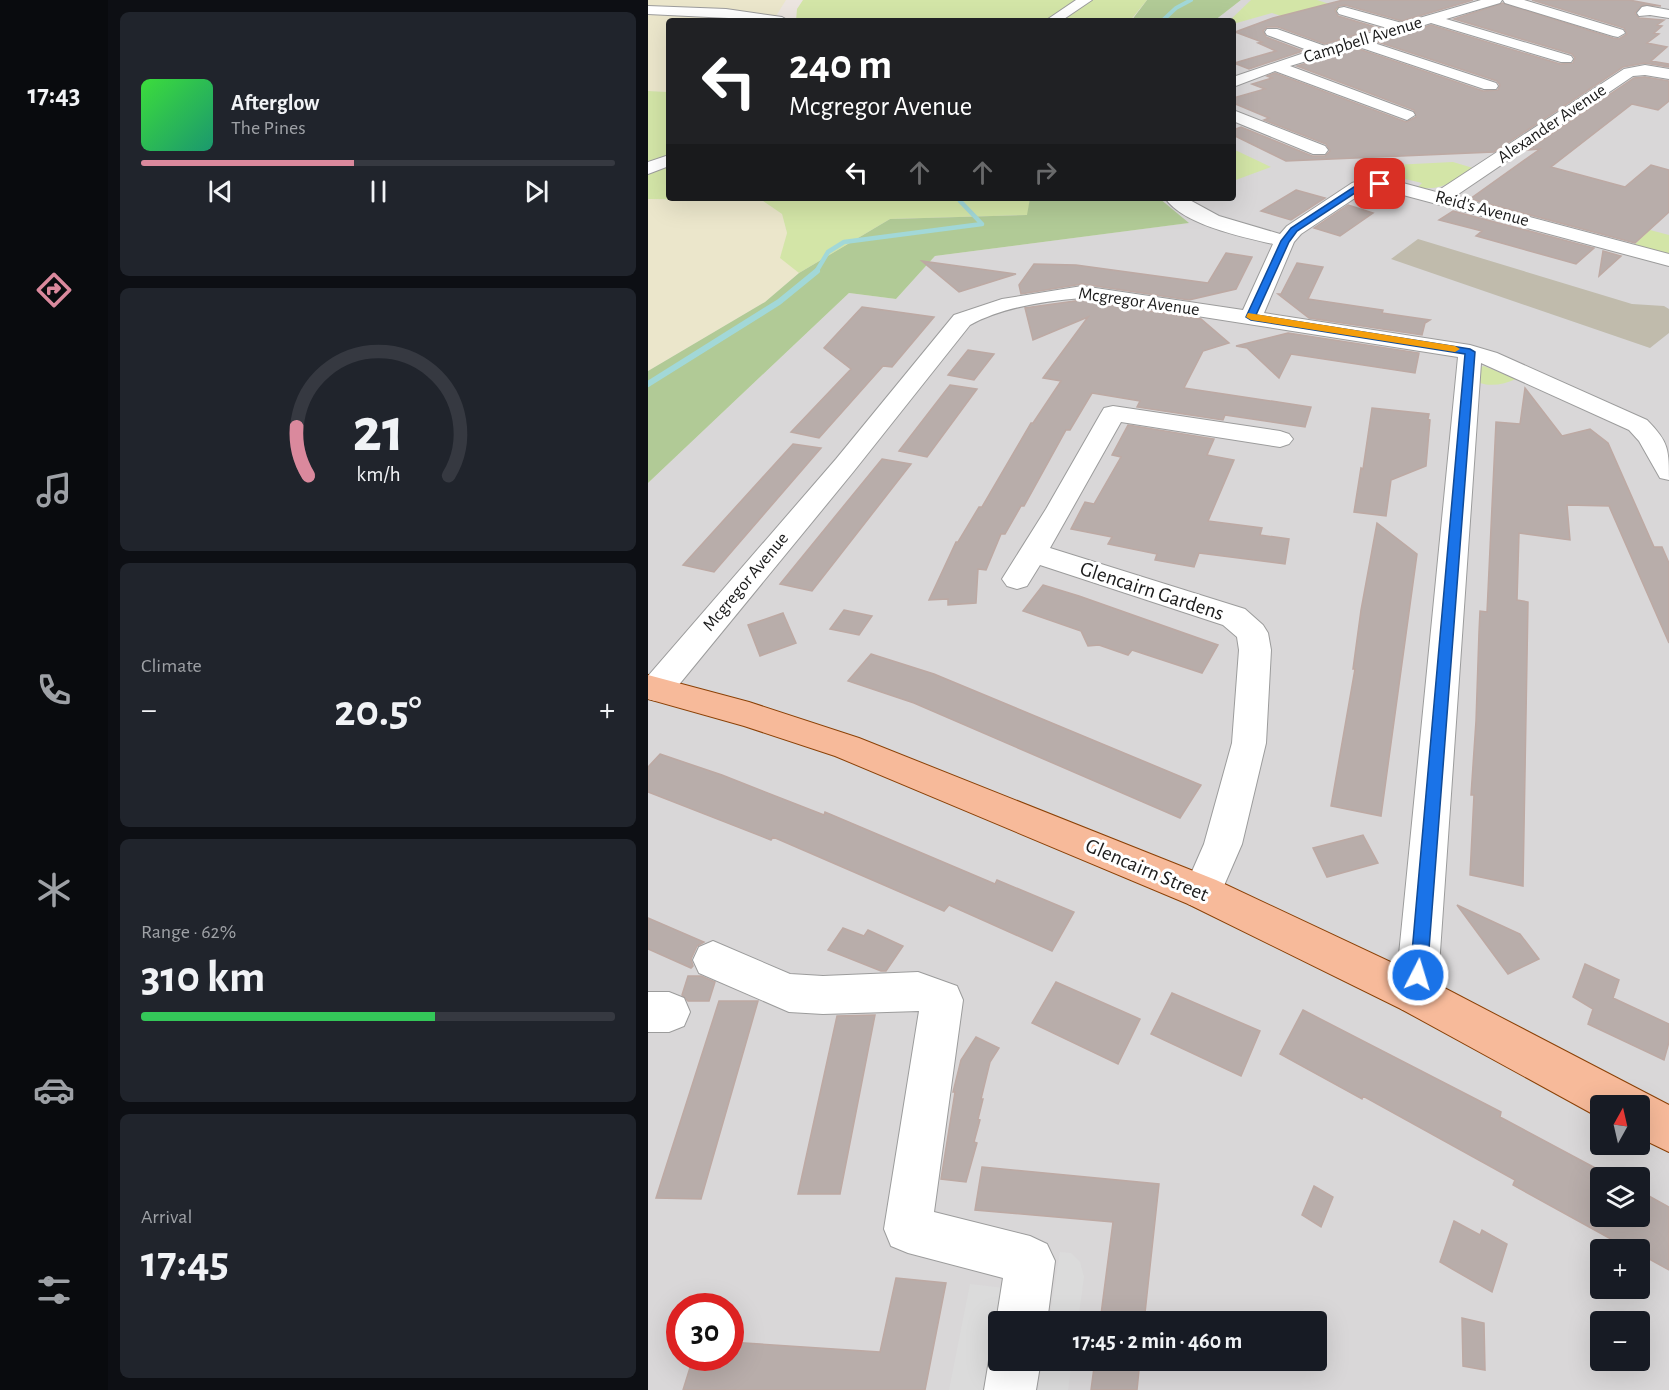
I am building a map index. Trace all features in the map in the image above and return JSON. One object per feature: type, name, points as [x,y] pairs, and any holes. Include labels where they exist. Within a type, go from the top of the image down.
[{"type":"main road","name":"Glencairn Street","points":[[652,688],[749,715],[847,747],[1202,892],[1416,996],[1603,1095]]},
{"type":"main road","points":[[1650,1119],[1669,1129]]},
{"type":"street","points":[[1057,18],[1085,0]]},
{"type":"street","points":[[1456,0],[1475,6]]},
{"type":"street","name":"Campbell Avenue","points":[[1236,81],[1275,66],[1495,0]]},
{"type":"street","points":[[1510,0],[1618,33]]},
{"type":"street","points":[[648,10],[785,18]]},
{"type":"street","points":[[1644,13],[1647,10],[1669,14]]},
{"type":"street","points":[[1344,11],[1403,28]]},
{"type":"street","points":[[1431,19],[1566,59]]},
{"type":"street","points":[[1272,32],[1325,51]]},
{"type":"street","points":[[1358,42],[1490,86]]},
{"type":"street","points":[[1275,66],[1407,115]]},
{"type":"street","name":"Alexander Avenue","points":[[1440,198],[1629,72],[1645,70],[1669,75]]},
{"type":"street","points":[[1236,116],[1319,150]]},
{"type":"street","points":[[648,169],[666,161]]},
{"type":"street","name":"Reid's Avenue","points":[[1251,317],[1285,241],[1294,230],[1363,186],[1388,185],[1669,260]]},
{"type":"street","points":[[1179,201],[1215,220],[1252,234],[1285,241]]},
{"type":"street","name":"Mcgregor Avenue","points":[[652,688],[845,465],[969,314],[1074,292],[1470,352],[1508,366],[1638,426]]},
{"type":"street","points":[[1416,996],[1470,352]]},
{"type":"street","name":"Glencairn Gardens","points":[[1202,892],[1222,844],[1249,743],[1255,660],[1252,633],[1234,618],[1025,566],[1060,509],[1117,403],[1280,439]]},
{"type":"street","points":[[1638,426],[1669,418]]},
{"type":"street","points":[[1638,426],[1650,436],[1669,472]]},
{"type":"street","points":[[713,960],[789,993],[823,995],[918,991],[942,1000],[908,1229],[1030,1261],[1023,1311]]},
{"type":"street","points":[[1010,1390],[1013,1371]]},
{"type":"shaded area","points":[[648,0],[786,0],[776,16],[648,8]]},
{"type":"shaded area","points":[[1241,0],[1669,0],[1669,1390],[648,1390],[648,483],[849,293],[896,299],[935,256],[1188,223],[1162,201],[1236,201],[1236,18],[1218,18]]},
{"type":"shaded area","points":[[648,12],[736,18],[666,18],[666,92],[648,91]]},
{"type":"shaded area","points":[[648,199],[763,201],[782,214],[787,233],[781,257],[799,273],[765,302],[648,371]]},
{"type":"shaded area","points":[[1418,239],[1632,304],[1664,306],[1669,309],[1669,333],[1650,348],[1391,259]]},
{"type":"shaded area","points":[[1060,1252],[1071,1253],[1080,1262],[1084,1277],[1079,1311],[1051,1311]]},
{"type":"shaded area","points":[[970,1284],[1004,1288],[1000,1311],[988,1311],[989,1371],[986,1390],[949,1390]]},
{"type":"shaded area","points":[[1041,1371],[1071,1371],[1068,1390],[1038,1390]]},
{"type":"green space","points":[[803,0],[1147,0],[1132,18],[796,18],[797,9]]},
{"type":"green space","points":[[1147,0],[1241,0],[1218,18],[1133,18]]},
{"type":"green space","points":[[1251,0],[1317,0],[1345,9],[1299,22],[1272,13],[1236,23],[1236,18],[1232,18]]},
{"type":"green space","points":[[648,91],[666,92],[666,156],[648,162]]},
{"type":"green space","points":[[1236,150],[1271,167],[1236,180]]},
{"type":"green space","points":[[1453,162],[1473,168],[1447,184],[1434,188],[1418,187],[1422,183],[1388,175],[1383,179],[1376,176],[1393,165]]},
{"type":"green space","points":[[666,165],[666,199],[648,199],[648,173]]},
{"type":"green space","points":[[763,201],[1030,201],[1028,215],[890,219],[799,273],[780,258],[787,233],[782,214]]},
{"type":"green space","points":[[1029,201],[1163,201],[1189,223],[935,256],[896,299],[849,293],[648,483],[648,371],[765,302],[799,273],[890,219],[1027,215]]},
{"type":"green space","points":[[1650,230],[1669,235],[1669,254],[1634,245]]},
{"type":"green space","points":[[1484,366],[1516,379],[1489,385],[1480,383],[1481,367]]},
{"type":"building","points":[[1343,0],[1473,0],[1402,21],[1345,5],[1339,6],[1335,10],[1338,16],[1379,28],[1325,44],[1278,27],[1267,27],[1263,31],[1266,37],[1303,51],[1249,69],[1236,64],[1276,51],[1258,43],[1262,42],[1236,32],[1273,18]]},
{"type":"building","points":[[1532,0],[1629,0],[1661,6],[1642,5],[1635,13],[1639,18],[1664,20],[1657,25],[1662,26],[1654,33],[1659,34],[1647,43],[1667,47],[1651,61],[1669,64],[1669,67],[1645,63],[1623,67],[1494,152],[1286,161],[1236,136],[1236,129],[1241,127],[1312,156],[1325,156],[1330,151],[1326,144],[1264,120],[1269,118],[1236,104],[1236,97],[1265,89],[1252,84],[1272,78],[1267,76],[1275,73],[1406,122],[1416,117],[1414,110],[1297,66],[1356,48],[1483,91],[1498,90],[1500,85],[1497,81],[1378,42],[1431,25],[1560,64],[1573,63],[1575,58],[1572,54],[1454,19],[1503,3],[1613,38],[1619,39],[1627,34],[1624,28]]},
{"type":"building","points":[[1645,77],[1669,81],[1669,101],[1658,110],[1632,104],[1551,167],[1625,187],[1651,165],[1669,170],[1669,212],[1635,243],[1470,199],[1540,149],[1528,150],[1634,78]]},
{"type":"building","points":[[1296,190],[1325,198],[1291,220],[1261,211]]},
{"type":"building","points":[[1348,205],[1373,213],[1340,236],[1314,228]]},
{"type":"building","points":[[1453,211],[1594,248],[1576,264],[1476,236],[1482,231],[1439,220]]},
{"type":"building","points":[[1603,251],[1621,256],[1599,276]]},
{"type":"building","points":[[1226,253],[1252,257],[1236,289],[1189,300],[1082,284],[1021,294],[1019,285],[1034,264],[1076,265],[1208,283]]},
{"type":"building","points":[[922,261],[1016,274],[959,292]]},
{"type":"building","points":[[1297,263],[1323,267],[1308,299],[1383,310],[1382,313],[1430,320],[1425,323],[1422,335],[1309,318],[1278,294],[1281,294]]},
{"type":"building","points":[[1082,300],[1201,319],[1229,343],[1203,351],[1184,388],[1311,407],[1305,427],[1225,415],[1223,420],[1137,407],[1140,401],[1092,393],[1070,430],[1066,430],[1024,506],[1021,506],[1005,534],[1001,534],[986,570],[978,569],[976,603],[948,605],[948,599],[929,600],[956,542],[979,507],[982,507],[1031,423],[1061,381],[1043,378],[1088,317],[1033,340],[1025,308]]},
{"type":"building","points":[[862,307],[934,317],[892,367],[883,366],[819,438],[791,432],[851,369],[824,348]]},
{"type":"building","points":[[1288,333],[1419,353],[1415,373],[1291,354],[1279,378],[1247,348],[1236,346]]},
{"type":"building","points":[[968,350],[994,354],[974,380],[948,375]]},
{"type":"building","points":[[950,385],[977,389],[927,457],[899,451]]},
{"type":"building","points":[[1525,388],[1562,436],[1590,429],[1608,443],[1654,547],[1662,547],[1669,563],[1669,643],[1609,506],[1567,505],[1570,540],[1519,533],[1517,600],[1528,602],[1523,886],[1470,875],[1474,795],[1471,795],[1480,611],[1487,612],[1496,422],[1520,424]]},
{"type":"building","points":[[1372,408],[1429,414],[1428,419],[1430,420],[1426,466],[1391,480],[1386,516],[1354,512]]},
{"type":"building","points":[[1128,425],[1214,439],[1207,455],[1234,460],[1208,521],[1262,528],[1260,535],[1289,539],[1285,564],[1199,553],[1194,567],[1155,560],[1157,554],[1108,544],[1112,537],[1071,529],[1085,502],[1094,504],[1121,457],[1112,455]]},
{"type":"building","points":[[793,444],[821,448],[714,572],[683,565]]},
{"type":"building","points":[[882,459],[911,464],[812,591],[780,584]]},
{"type":"building","points":[[1377,523],[1417,554],[1381,816],[1331,806],[1355,669],[1353,669],[1361,610]]},
{"type":"building","points":[[1043,585],[1218,645],[1202,673],[1132,650],[1128,655],[1099,645],[1088,646],[1081,631],[1023,611]]},
{"type":"building","points":[[844,610],[872,616],[859,635],[830,629]]},
{"type":"building","points":[[783,613],[796,643],[760,656],[748,625]]},
{"type":"building","points":[[871,654],[934,674],[1201,785],[1180,818],[914,703],[848,681]]},
{"type":"building","points":[[660,754],[722,775],[824,815],[825,812],[995,884],[997,880],[1074,912],[1052,951],[949,905],[944,911],[773,837],[771,840],[648,792],[648,767]]},
{"type":"building","points":[[1363,835],[1378,863],[1327,877],[1313,848]]},
{"type":"building","points":[[1457,905],[1520,934],[1539,959],[1508,974]]},
{"type":"building","points":[[648,918],[704,942],[697,946],[691,959],[693,966],[691,968],[648,949]]},
{"type":"building","points":[[843,928],[864,936],[868,930],[903,946],[886,971],[881,971],[828,950]]},
{"type":"building","points":[[1585,964],[1619,980],[1613,998],[1669,1024],[1669,1042],[1664,1060],[1588,1024],[1593,1009],[1573,997]]},
{"type":"building","points":[[688,976],[701,976],[715,982],[709,1001],[688,1001],[682,995]]},
{"type":"building","points":[[1056,982],[1140,1019],[1118,1064],[1032,1023]]},
{"type":"building","points":[[1172,993],[1260,1031],[1241,1076],[1151,1034]]},
{"type":"building","points":[[719,1001],[758,1001],[701,1199],[656,1198]]},
{"type":"building","points":[[1303,1010],[1501,1112],[1500,1117],[1593,1167],[1590,1167],[1590,1227],[1650,1227],[1650,1197],[1669,1207],[1669,1270],[1650,1260],[1650,1239],[1612,1239],[1513,1185],[1515,1180],[1363,1096],[1362,1099],[1280,1054]]},
{"type":"building","points":[[875,1015],[840,1194],[798,1194],[837,1016]]},
{"type":"building","points":[[976,1037],[999,1048],[990,1062],[981,1099],[983,1099],[978,1119],[980,1120],[974,1142],[977,1143],[966,1182],[941,1179],[955,1092],[953,1092],[961,1060]]},
{"type":"building","points":[[982,1167],[1159,1184],[1145,1311],[1101,1311],[1113,1222],[975,1210]]},
{"type":"building","points":[[1314,1186],[1333,1197],[1321,1227],[1302,1215]]},
{"type":"building","points":[[1454,1221],[1480,1235],[1482,1230],[1507,1244],[1492,1292],[1440,1262]]},
{"type":"building","points":[[896,1278],[946,1283],[925,1390],[683,1390],[689,1371],[744,1371],[744,1343],[880,1352]]},
{"type":"building","points":[[1462,1318],[1484,1323],[1485,1370],[1463,1366]]},
{"type":"building","points":[[1094,1371],[1139,1371],[1137,1390],[1091,1390]]},
{"type":"waterway","points":[[1165,18],[1176,8],[1191,0]]},
{"type":"waterway","points":[[816,272],[828,252],[844,242],[982,224],[960,201]]},
{"type":"waterway","points":[[648,384],[779,302],[816,272]]},
{"type":"slow traffic","points":[[1251,315],[1251,317],[1455,349]]},
{"type":"route","points":[[1380,184],[1359,187],[1294,230],[1285,241],[1251,317],[1470,352],[1418,975]]}]
